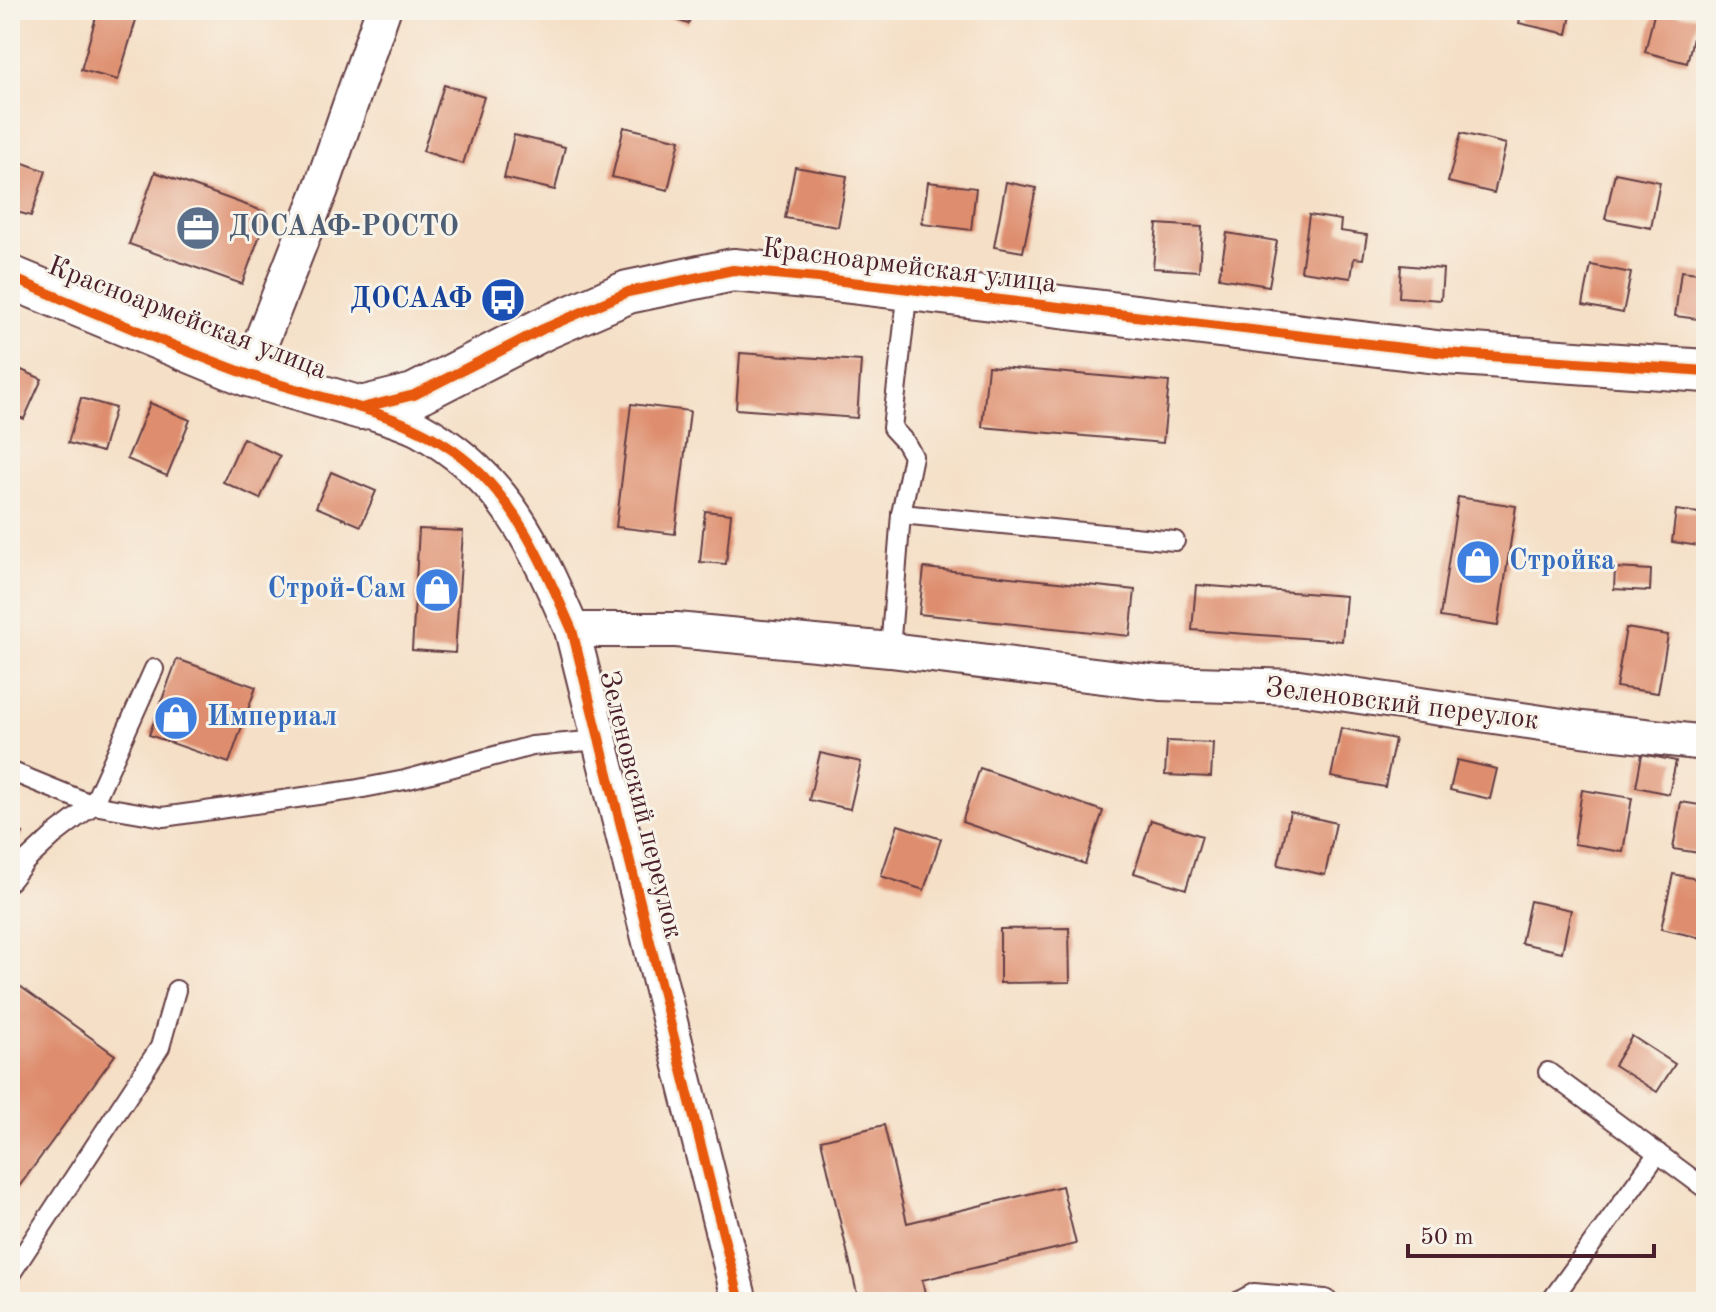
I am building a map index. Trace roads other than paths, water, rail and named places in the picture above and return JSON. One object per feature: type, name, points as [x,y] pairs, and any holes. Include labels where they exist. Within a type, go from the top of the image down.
[{"type":"street","points":[[248,375],[321,189],[383,10]]},
{"type":"street","name":"Красноармейская улица","points":[[10,277],[248,375],[361,408],[414,395],[543,329],[628,292],[733,270],[1445,353],[1706,371]]},
{"type":"street","name":"Зеленовский переулок","points":[[361,408],[417,428],[452,450],[463,457],[504,499],[543,563],[572,630],[740,1302]]},
{"type":"street","name":"Зеленовский переулок","points":[[572,630],[676,630],[890,650],[1160,683],[1299,687],[1582,729],[1706,743]]},
{"type":"lane","points":[[890,650],[901,514],[913,456],[892,428],[908,289]]},
{"type":"lane","points":[[901,514],[1175,541]]},
{"type":"lane","points":[[10,881],[54,835],[93,805],[154,669]]},
{"type":"lane","points":[[10,771],[93,805],[163,817],[353,790],[405,780],[532,746],[599,740]]},
{"type":"lane","points":[[10,1275],[160,1047],[176,990]]},
{"type":"lane","points":[[1548,1072],[1706,1189]]},
{"type":"lane","points":[[1550,1302],[1658,1153]]},
{"type":"lane","points":[[1237,1302],[1254,1293],[1330,1302]]},
{"type":"place","name":"ДОСААФ-РОСТО","points":[[198,228]]},
{"type":"place","name":"ДОСААФ","points":[[503,300]]},
{"type":"place","name":"Стройка","points":[[1478,562]]},
{"type":"place","name":"Строй-Сам","points":[[437,590]]},
{"type":"place","name":"Империал","points":[[176,718]]}]
